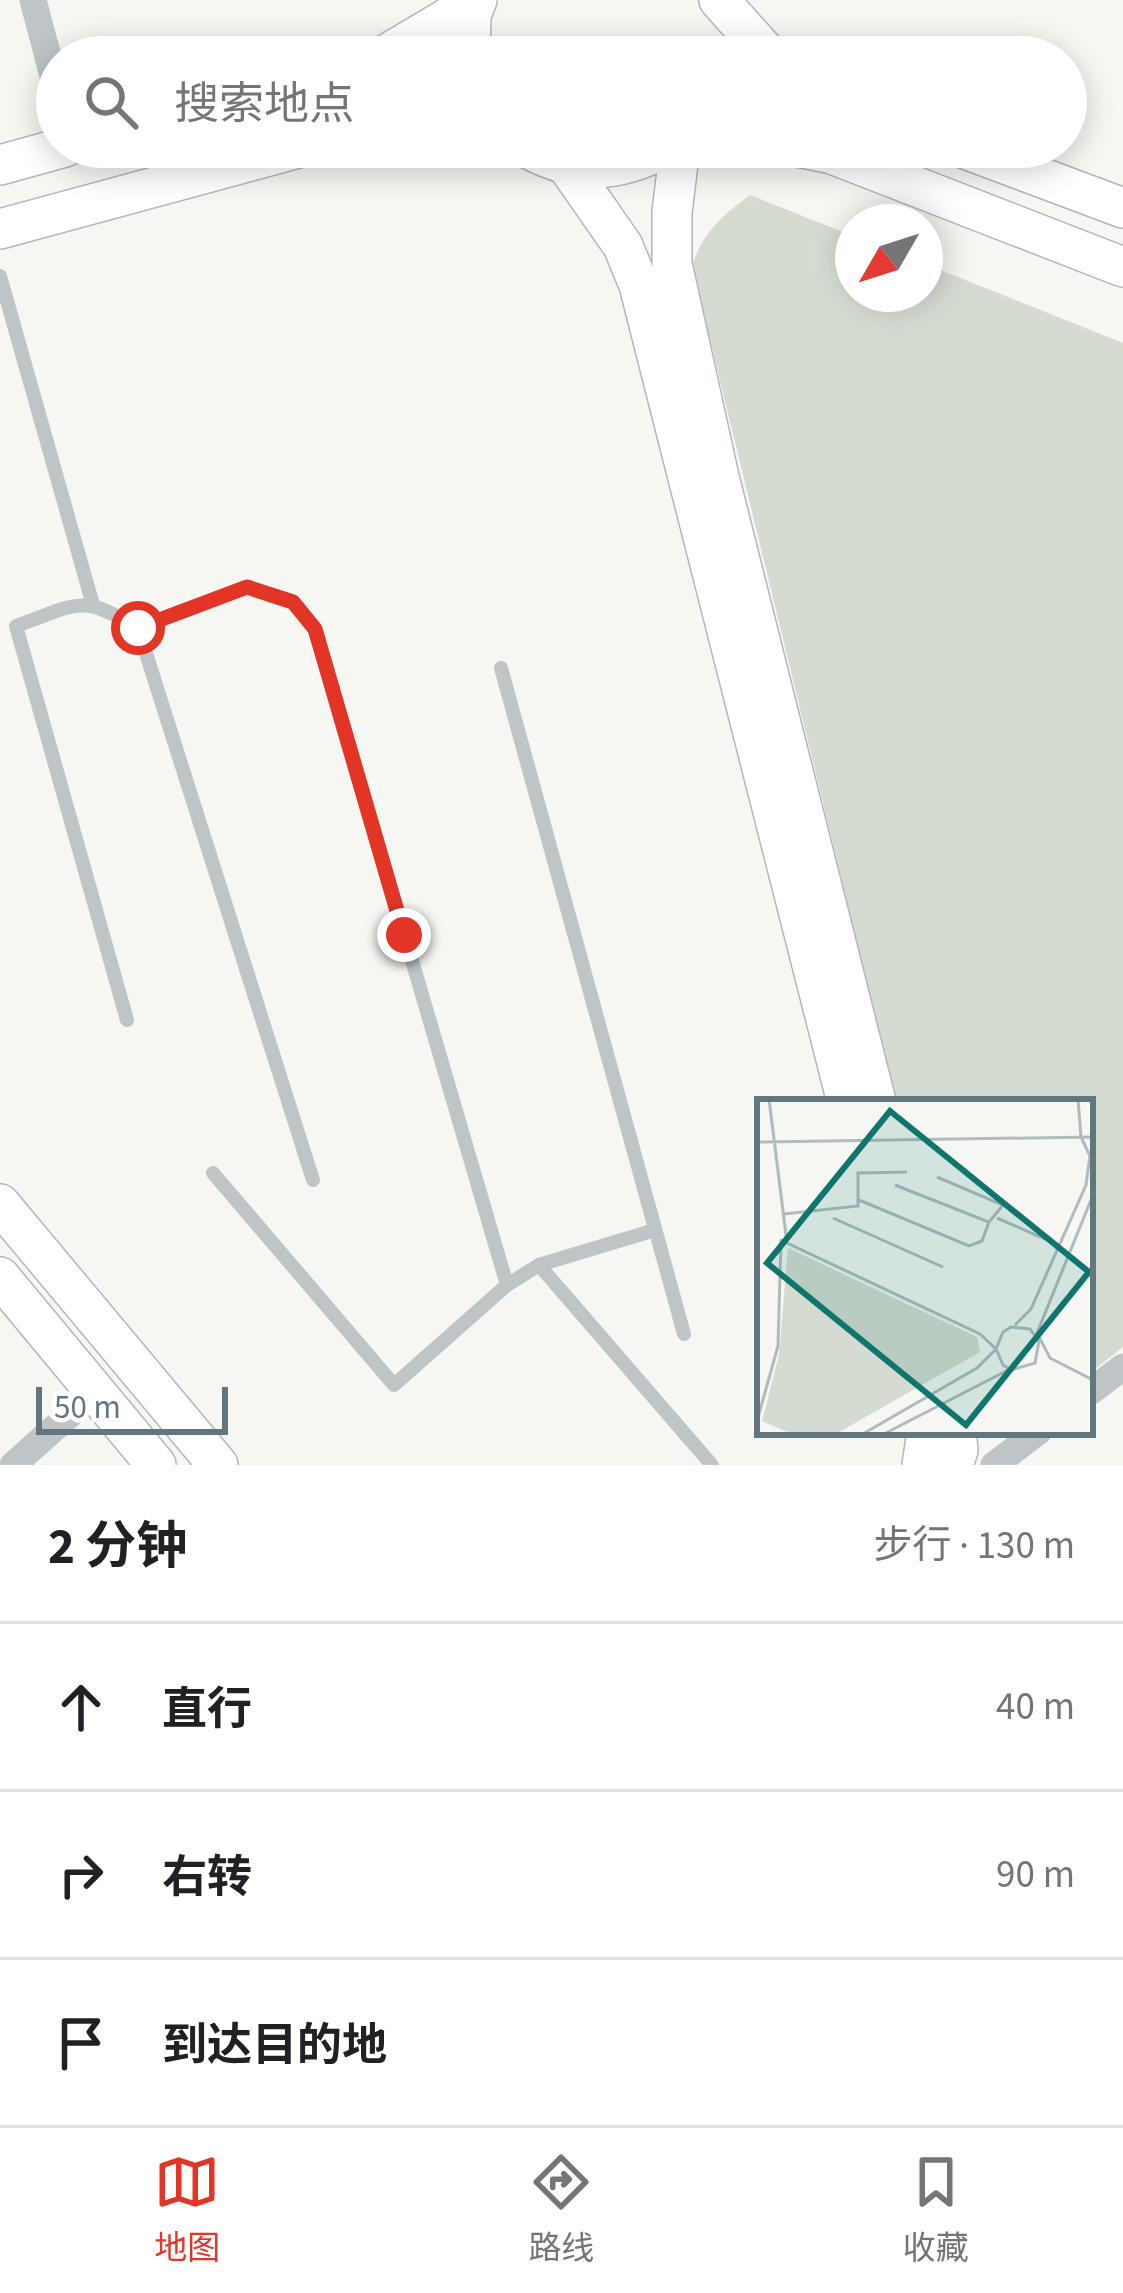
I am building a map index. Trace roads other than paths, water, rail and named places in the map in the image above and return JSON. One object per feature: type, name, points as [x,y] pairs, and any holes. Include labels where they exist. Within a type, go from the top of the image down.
[{"type":"main road","points":[[417,36],[456,13],[466,0]]},
{"type":"main road","points":[[470,36],[477,0]]},
{"type":"main road","points":[[718,0],[723,36]]},
{"type":"main road","points":[[718,0],[751,36]]},
{"type":"main road","points":[[0,164],[36,155]]},
{"type":"main road","points":[[0,229],[225,168]]},
{"type":"main road","points":[[569,168],[623,246],[640,285],[846,1099]]},
{"type":"main road","points":[[677,168],[672,264],[719,477],[875,1099]]},
{"type":"main road","points":[[868,168],[1123,267]]},
{"type":"main road","points":[[1016,168],[1123,208]]},
{"type":"main road","points":[[0,1204],[218,1465]]},
{"type":"main road","points":[[0,1277],[156,1465]]},
{"type":"main road","points":[[922,1465],[927,1435]]},
{"type":"main road","points":[[953,1465],[956,1435]]},
{"type":"street","points":[[33,0],[42,36]]},
{"type":"street","points":[[1093,1390],[1123,1367]]},
{"type":"street","points":[[13,1465],[95,1392]]},
{"type":"street","points":[[994,1465],[1034,1435]]},
{"type":"lane","points":[[0,276],[94,605]]},
{"type":"lane","points":[[138,628],[247,587],[293,602],[315,629],[506,1285]]},
{"type":"lane","points":[[127,1020],[16,626],[85,602],[138,628],[314,1180]]},
{"type":"lane","points":[[501,668],[684,1334]]},
{"type":"lane","points":[[213,1173],[394,1385],[506,1285],[539,1265],[655,1230]]},
{"type":"lane","points":[[539,1265],[712,1465]]}]
